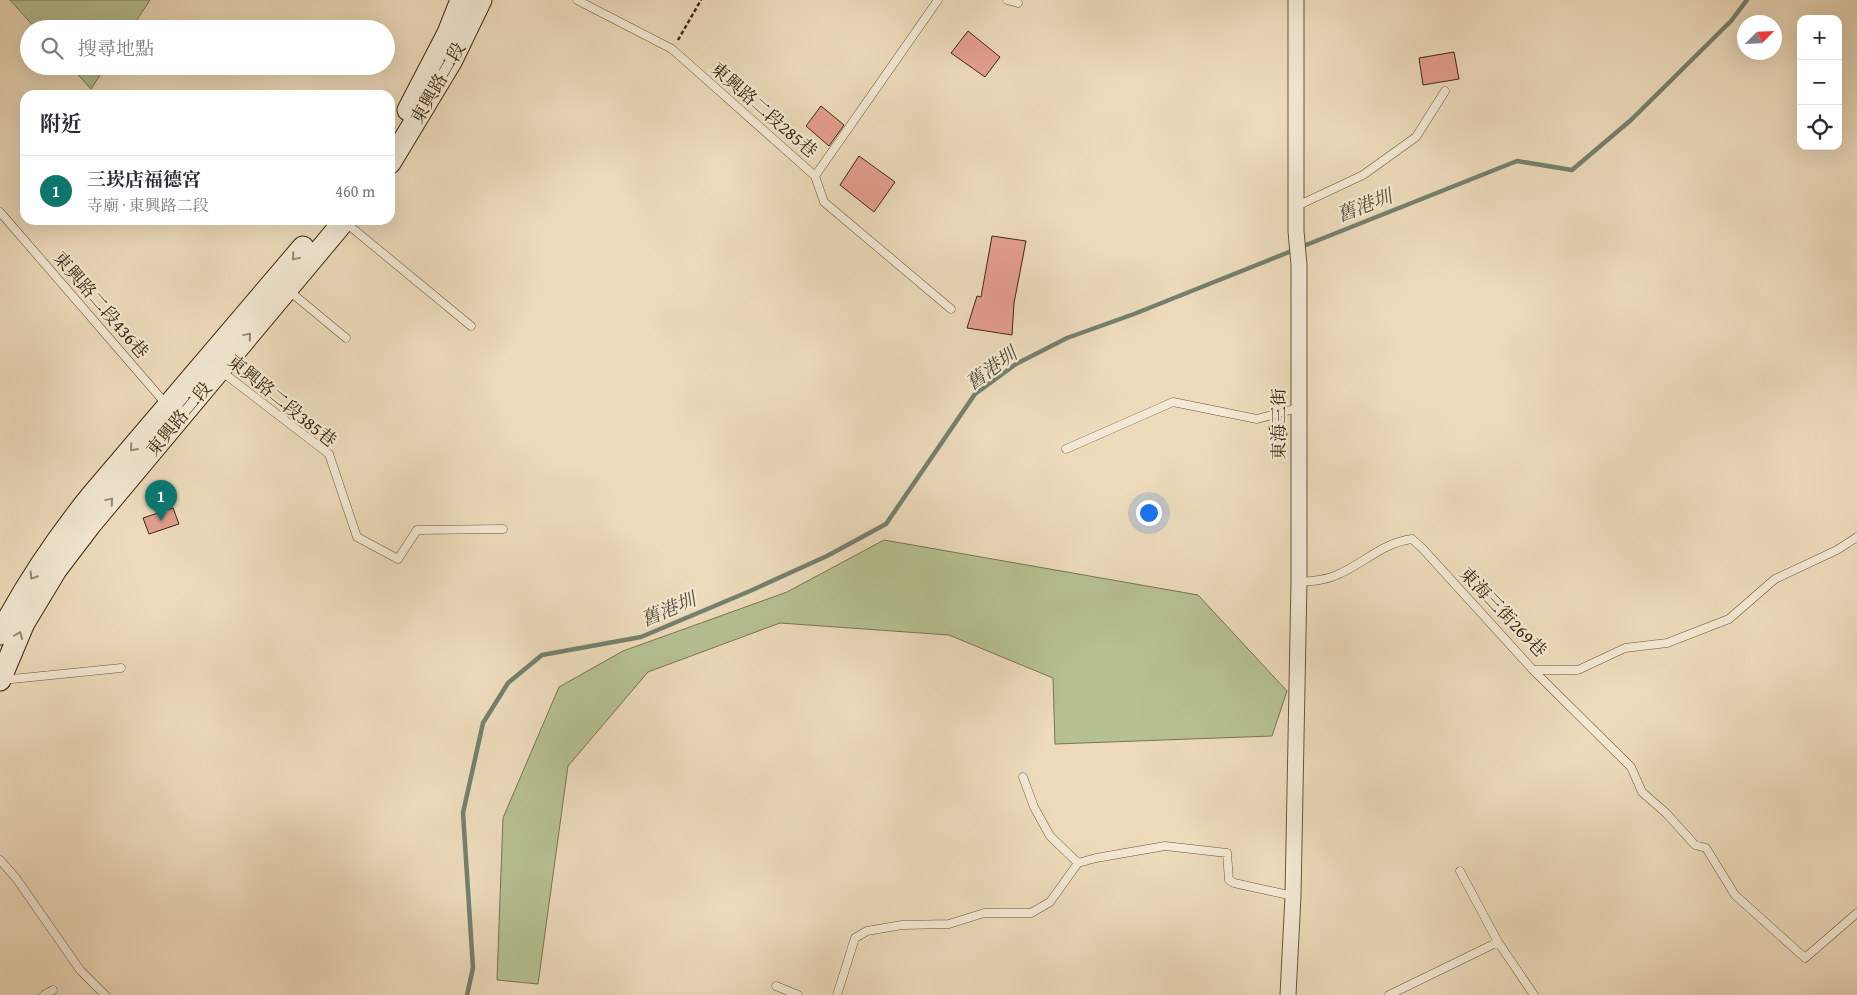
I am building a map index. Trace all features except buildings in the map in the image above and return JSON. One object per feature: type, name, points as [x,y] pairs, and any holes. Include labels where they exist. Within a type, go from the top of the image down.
[{"type":"main road","name":"東興路二段","points":[[395,129],[406,114],[448,33],[461,0]]},
{"type":"main road","name":"東興路二段","points":[[395,154],[452,60],[481,0]]},
{"type":"main road","name":"東興路二段","points":[[0,680],[24,623],[56,570],[174,412],[281,285],[335,225]]},
{"type":"main road","name":"東興路二段","points":[[0,634],[30,580],[60,535],[91,496],[174,412]]},
{"type":"street","points":[[1296,0],[1297,206]]},
{"type":"street","name":"東海三街","points":[[1288,995],[1293,896],[1299,582],[1299,265],[1296,231],[1297,206]]},
{"type":"lane","name":"東興路二段285巷","points":[[577,0],[672,49],[815,176],[824,202],[951,309]]},
{"type":"lane","points":[[815,176],[938,0]]},
{"type":"lane","points":[[1007,0],[1018,2]]},
{"type":"lane","points":[[1297,206],[1363,176],[1416,137],[1445,91]]},
{"type":"lane","name":"東興路二段436巷","points":[[0,212],[174,412]]},
{"type":"lane","points":[[345,225],[471,326]]},
{"type":"lane","points":[[281,285],[346,338]]},
{"type":"lane","name":"東興路二段385巷","points":[[214,364],[329,454],[357,537],[398,559],[417,530],[503,529]]},
{"type":"lane","points":[[1066,449],[1173,402],[1257,419],[1298,408]]},
{"type":"lane","name":"東海三街269巷","points":[[1299,582],[1325,579],[1341,574],[1398,540],[1412,538],[1533,670],[1578,670],[1625,648],[1667,643],[1730,619],[1775,580],[1837,550],[1857,537]]},
{"type":"lane","points":[[0,680],[121,668]]},
{"type":"lane","points":[[1533,670],[1630,768],[1642,792],[1666,812],[1695,845],[1706,848],[1735,895],[1806,958],[1857,913]]},
{"type":"lane","points":[[1023,777],[1034,807],[1050,836],[1078,863]]},
{"type":"lane","points":[[837,995],[855,938],[861,933],[902,925],[949,924],[984,913],[1031,913],[1050,902],[1078,863],[1165,846],[1227,853],[1229,880],[1234,883],[1293,896]]},
{"type":"lane","points":[[0,860],[16,878],[80,970],[105,995]]},
{"type":"lane","points":[[1460,870],[1498,942],[1534,995]]},
{"type":"lane","points":[[1389,995],[1498,942]]},
{"type":"lane","points":[[776,986],[798,995]]},
{"type":"lane","points":[[44,995],[53,990]]},
{"type":"path","points":[[672,49],[700,0]]},
{"type":"green space","points":[[10,0],[150,0],[137,20],[28,20]]},
{"type":"green space","points":[[78,75],[100,75],[91,89]]},
{"type":"green space","points":[[884,540],[1198,595],[1287,691],[1272,736],[1055,744],[1053,678],[949,635],[780,623],[648,672],[568,766],[538,984],[497,980],[503,818],[559,687],[623,651],[787,592]]},
{"type":"waterway","name":"舊港圳","points":[[1301,247],[1517,161],[1572,170],[1631,120],[1731,21],[1747,0]]},
{"type":"waterway","name":"舊港圳","points":[[467,995],[473,968],[463,813],[483,723],[508,683],[542,655],[641,637],[827,556],[886,524],[975,394],[1016,364],[1067,338],[1134,314],[1294,250]]},
{"type":"place","name":"三崁店福德宮","points":[[161,521]]}]
